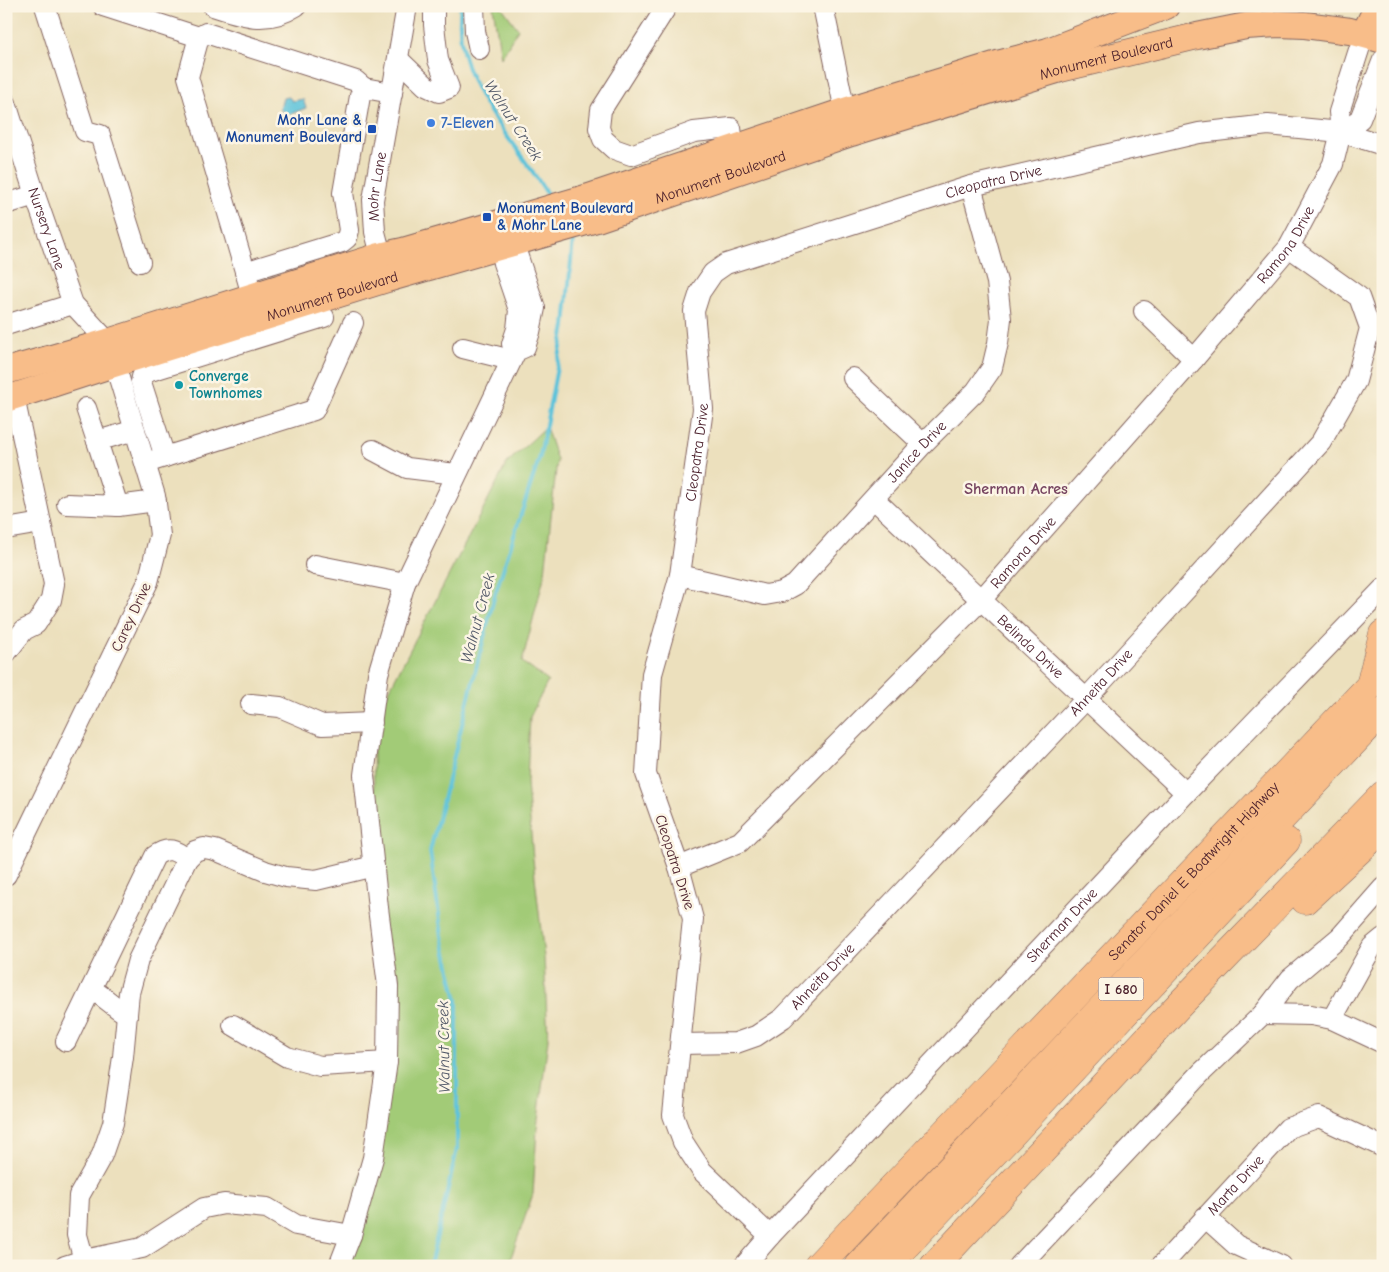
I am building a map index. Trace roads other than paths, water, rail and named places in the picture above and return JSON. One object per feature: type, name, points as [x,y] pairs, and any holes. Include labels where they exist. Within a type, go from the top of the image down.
[{"type":"highway","points":[[1376,679],[1383,634]]},
{"type":"highway","name":"Senator Daniel E Boatwright Highway","points":[[818,1266],[1376,679]]},
{"type":"highway","name":"I 680","points":[[858,1266],[1383,711]]},
{"type":"highway","name":"I 680","points":[[886,1266],[1383,738]]},
{"type":"highway","points":[[934,1266],[1181,1003],[1383,795]]},
{"type":"highway","points":[[1181,1003],[1237,964],[1383,828]]},
{"type":"main road","points":[[1374,37],[1378,6]]},
{"type":"main road","name":"Monument Boulevard","points":[[595,207],[734,150],[845,111],[1001,63],[1048,51],[1163,7]]},
{"type":"main road","name":"Monument Boulevard","points":[[6,371],[111,353],[384,267],[518,232],[595,207],[857,131],[1060,69],[1246,26],[1305,25],[1374,37]]},
{"type":"main road","name":"Monument Boulevard","points":[[10,398],[111,353],[249,283],[384,267]]},
{"type":"street","points":[[45,6],[85,131],[100,134],[140,262]]},
{"type":"street","points":[[103,6],[199,37]]},
{"type":"street","points":[[213,6],[246,17],[260,18],[274,17],[296,6]]},
{"type":"street","name":"Mohr Lane","points":[[384,267],[375,232],[374,200],[408,6]]},
{"type":"street","points":[[398,60],[426,86],[439,92],[449,88],[438,60],[434,6]]},
{"type":"street","points":[[474,6],[475,31],[479,49]]},
{"type":"street","points":[[667,6],[601,110],[599,128],[603,139],[614,149],[631,155],[694,132],[730,128],[734,150]]},
{"type":"street","points":[[823,6],[845,111]]},
{"type":"street","points":[[364,88],[360,96],[343,193],[349,230],[347,238],[342,242],[249,283],[188,76],[199,37],[206,33],[356,81],[364,88],[392,93]]},
{"type":"street","name":"Ramona Drive","points":[[679,867],[740,842],[981,600],[1194,360],[1289,247],[1333,164],[1341,132],[1339,112],[1374,37]]},
{"type":"street","points":[[1341,132],[1360,119],[1383,60]]},
{"type":"street","name":"Nursery Lane","points":[[6,103],[34,195],[73,304],[111,353]]},
{"type":"street","name":"Cleopatra Drive","points":[[770,1236],[702,1171],[683,1142],[673,1115],[693,919],[679,867],[646,774],[652,674],[680,575],[702,409],[694,311],[700,292],[713,273],[726,264],[971,186],[1199,133],[1268,125],[1341,132]]},
{"type":"street","points":[[1341,132],[1383,145]]},
{"type":"street","name":"Janice Drive","points":[[680,575],[764,595],[782,592],[794,585],[923,444],[976,391],[992,368],[1001,319],[997,282],[971,186]]},
{"type":"street","points":[[6,204],[34,195]]},
{"type":"street","points":[[339,1266],[351,1235],[373,1158],[387,1062],[388,986],[364,775],[378,674],[405,583],[514,355],[512,344],[517,329],[519,310],[503,263],[518,232]]},
{"type":"street","name":"Ahneita Drive","points":[[681,1044],[736,1042],[756,1036],[783,1018],[1086,698],[1321,442],[1356,381],[1370,328],[1359,297],[1289,247]]},
{"type":"street","points":[[6,325],[73,304]]},
{"type":"street","points":[[1144,311],[1194,360]]},
{"type":"street","points":[[165,457],[141,382],[144,373],[324,317]]},
{"type":"street","points":[[145,463],[314,410],[353,323]]},
{"type":"street","points":[[463,348],[514,355]]},
{"type":"street","name":"Carey Drive","points":[[6,875],[148,582],[160,535],[156,501],[111,353]]},
{"type":"street","points":[[853,378],[923,444]]},
{"type":"street","points":[[6,653],[24,630],[36,624],[51,600],[54,584],[10,398]]},
{"type":"street","points":[[86,408],[118,506]]},
{"type":"street","points":[[97,440],[135,430]]},
{"type":"street","points":[[373,450],[407,468],[456,474]]},
{"type":"street","name":"Belinda Drive","points":[[874,499],[1186,793]]},
{"type":"street","points":[[67,504],[118,506],[156,501]]},
{"type":"street","points":[[6,529],[41,523]]},
{"type":"street","points":[[315,565],[405,583]]},
{"type":"street","name":"Sherman Drive","points":[[744,1266],[1186,793],[1383,589]]},
{"type":"street","points":[[251,704],[280,707],[322,725],[372,723]]},
{"type":"street","points":[[84,1260],[77,1235],[79,1196],[102,1155],[113,1123],[123,1057],[129,993],[138,960],[187,858],[195,851],[204,848],[215,850],[265,871],[286,877],[316,880],[374,866]]},
{"type":"street","points":[[66,1041],[155,856],[162,850],[169,850],[187,858]]},
{"type":"street","points":[[1019,1266],[1201,1073],[1263,1014],[1290,979],[1340,937],[1383,888]]},
{"type":"street","points":[[1332,1019],[1372,947],[1383,938]]},
{"type":"street","points":[[91,989],[114,1007],[127,1014]]},
{"type":"street","points":[[1263,1014],[1312,1015],[1332,1019],[1383,1043]]},
{"type":"street","points":[[233,1025],[288,1057],[320,1066],[387,1062]]},
{"type":"street","name":"Marta Drive","points":[[1161,1266],[1288,1128],[1319,1117],[1383,1147]]},
{"type":"street","points":[[65,1266],[84,1260],[142,1248],[204,1208],[224,1204],[267,1208],[296,1225],[351,1235]]},
{"type":"street","points":[[1205,1217],[1236,1245],[1282,1266]]},
{"type":"water","points":[[289,97],[292,101],[303,99],[306,108],[288,115],[280,109],[283,98]]},
{"type":"waterway","name":"Walnut Creek","points":[[461,6],[460,34],[465,61],[475,85],[488,109],[536,176],[550,199]]},
{"type":"waterway","name":"Walnut Creek","points":[[430,1266],[457,1149],[457,1000],[442,936],[430,851],[495,594],[540,456],[565,326],[573,239],[571,235]]},
{"type":"place","name":"7-Eleven","points":[[431,123]]},
{"type":"place","name":"Mohr Lane & Monument Boulevard","points":[[372,129]]},
{"type":"place","name":"Monument Boulevard & Mohr Lane","points":[[487,217]]},
{"type":"place","name":"Converge Townhomes","points":[[179,385]]},
{"type":"district","name":"Sherman Acres","points":[[1016,488]]}]
